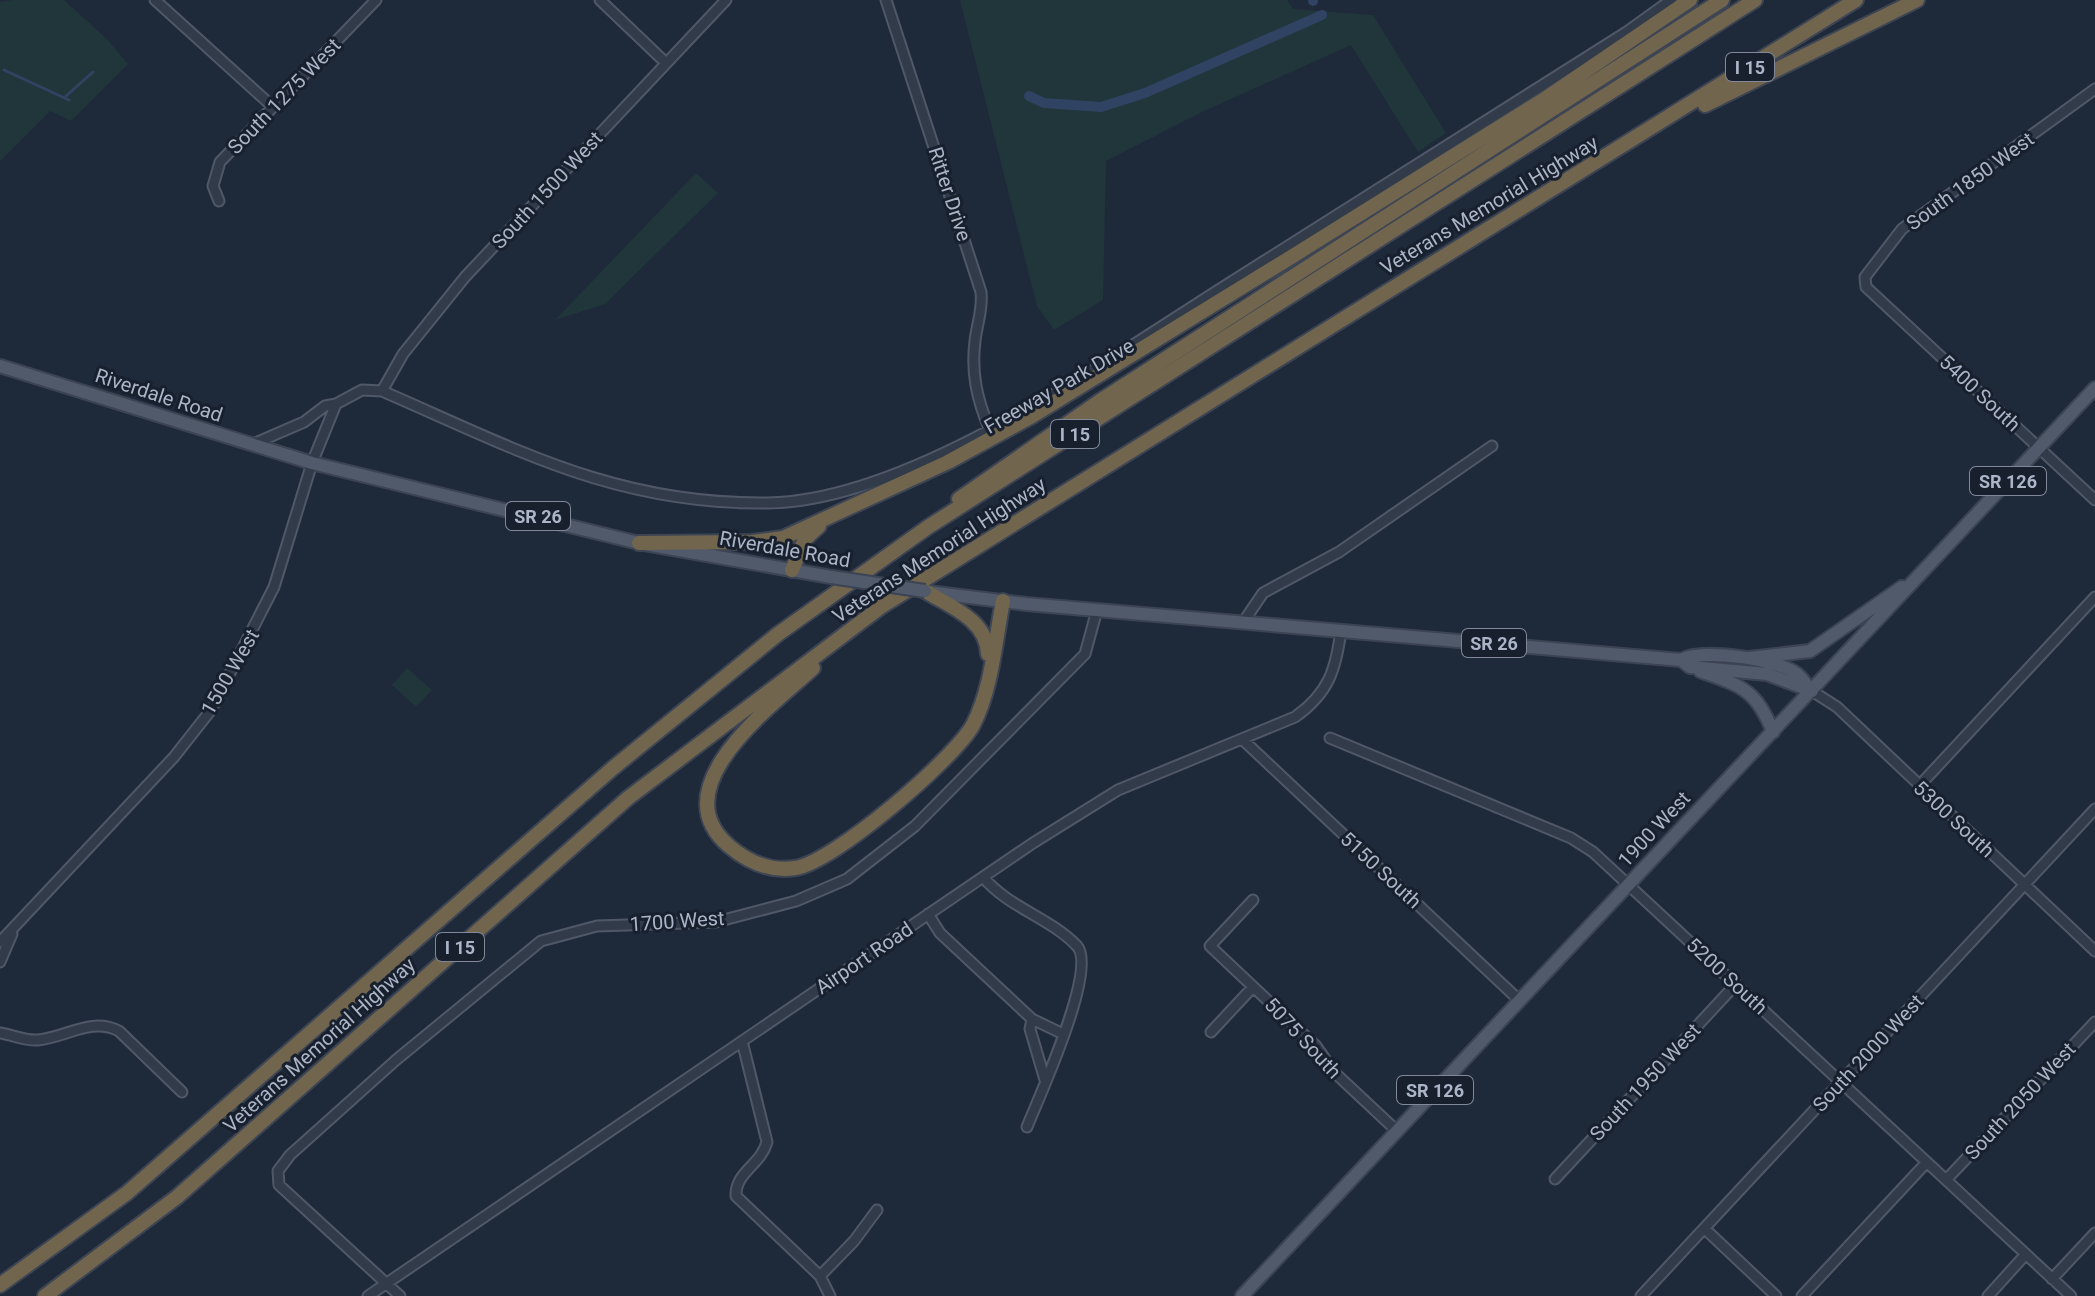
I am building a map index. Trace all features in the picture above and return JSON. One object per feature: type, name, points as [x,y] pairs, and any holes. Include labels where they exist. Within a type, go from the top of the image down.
[{"type":"highway","points":[[639,543],[768,541],[832,516],[948,462],[1032,416],[1543,100],[1690,0]]},
{"type":"highway","points":[[928,527],[975,485],[1100,401],[1722,0]]},
{"type":"highway","name":"Veterans Memorial Highway","points":[[0,1285],[127,1193],[699,696],[928,527],[1755,0]]},
{"type":"highway","name":"Veterans Memorial Highway","points":[[45,1296],[177,1197],[628,798],[882,606],[1404,279],[1644,135],[1856,0]]},
{"type":"highway","points":[[1644,135],[1917,0]]},
{"type":"highway","points":[[792,570],[805,539],[832,516]]},
{"type":"highway","points":[[925,591],[970,618],[982,631],[987,642],[988,674]]},
{"type":"highway","points":[[882,606],[738,737],[718,764],[709,798],[710,818],[720,839],[739,855],[761,866],[782,870],[799,868],[825,856],[952,755],[973,724],[988,674],[1003,601]]},
{"type":"main road","name":"Riverdale Road","points":[[0,366],[312,463],[639,543],[792,570],[1003,601],[1685,663],[1767,674],[1812,691]]},
{"type":"main road","name":"1900 West","points":[[1242,1296],[2095,388]]},
{"type":"main road","points":[[1749,658],[1810,651],[1921,574]]},
{"type":"main road","name":"Riverdale Road","points":[[1685,663],[1690,654],[1749,658],[1796,673],[1812,691]]},
{"type":"main road","points":[[1685,663],[1743,687],[1757,698],[1773,732]]},
{"type":"street","points":[[155,0],[273,107]]},
{"type":"street","name":"South 1275 West","points":[[219,201],[213,186],[220,162],[376,0]]},
{"type":"street","points":[[600,0],[666,63]]},
{"type":"street","name":"South 1500 West","points":[[382,391],[403,354],[465,277],[726,0]]},
{"type":"street","name":"Ritter Drive","points":[[886,0],[981,292],[983,310],[973,366],[976,393],[989,428]]},
{"type":"street","name":"Freeway Park Drive","points":[[382,391],[565,471],[620,488],[719,502],[772,503],[836,493],[908,468],[989,428],[1137,341],[1615,39],[1671,0]]},
{"type":"street","name":"South 1850 West","points":[[1866,287],[1865,277],[1902,229],[2095,89]]},
{"type":"street","name":"5400 South","points":[[1866,287],[2095,500]]},
{"type":"street","points":[[251,445],[304,422],[325,406],[336,404],[362,390],[382,391]]},
{"type":"street","name":"1500 West","points":[[0,942],[14,931],[174,757],[211,710],[269,600],[312,463],[336,404]]},
{"type":"street","points":[[1244,621],[1263,593],[1339,552],[1414,504],[1492,446]]},
{"type":"street","points":[[1919,786],[2095,597]]},
{"type":"street","name":"1700 West","points":[[386,1283],[279,1185],[278,1171],[290,1155],[396,1060],[541,941],[597,926],[716,922],[796,901],[847,879],[915,826],[1085,654],[1097,610]]},
{"type":"street","name":"Airport Road","points":[[368,1296],[928,914],[1118,790],[1295,717],[1312,705],[1335,674],[1341,630]]},
{"type":"street","name":"5300 South","points":[[1812,691],[1837,707],[2095,951]]},
{"type":"street","name":"5200 South","points":[[1330,738],[1571,838],[1629,885],[2071,1296]]},
{"type":"street","name":"5150 South","points":[[1242,739],[1520,1001]]},
{"type":"street","name":"South 2000 West","points":[[1641,1296],[2095,809]]},
{"type":"street","points":[[983,877],[997,894],[1049,924],[1078,947],[1083,956],[1074,1006],[1027,1127]]},
{"type":"street","name":"5075 South","points":[[1253,900],[1210,946],[1316,1046],[1335,1073],[1397,1131]]},
{"type":"street","points":[[928,914],[940,933],[1032,1019],[1063,1034]]},
{"type":"street","name":"1500 West","points":[[0,962],[14,931]]},
{"type":"street","name":"South 1950 West","points":[[1555,1179],[1736,984]]},
{"type":"street","points":[[1211,1032],[1253,987]]},
{"type":"street","points":[[1032,1019],[1030,1029],[1045,1080]]},
{"type":"street","name":"South 2050 West","points":[[1946,1180],[2095,1022]]},
{"type":"street","points":[[0,1033],[36,1040],[94,1025],[107,1025],[119,1031],[182,1092]]},
{"type":"street","points":[[0,1027],[13,1035]]},
{"type":"street","points":[[742,1041],[767,1142],[761,1156],[740,1178],[736,1196],[820,1276],[830,1296]]},
{"type":"street","points":[[1802,1296],[1927,1162]]},
{"type":"street","points":[[820,1276],[854,1241],[877,1210]]},
{"type":"street","points":[[1705,1229],[1776,1296]]},
{"type":"street","points":[[2052,1279],[2095,1233]]},
{"type":"street","points":[[1988,1296],[2026,1254]]},
{"type":"street","points":[[386,1283],[400,1296]]},
{"type":"green space","points":[[64,0],[108,40],[128,64],[71,121],[50,111],[0,161],[0,2]]},
{"type":"green space","points":[[960,0],[1287,0],[1293,9],[1373,15],[1446,133],[1418,152],[1351,45],[1200,113],[1106,161],[1103,300],[1054,330],[1037,306]]},
{"type":"green space","points":[[696,173],[718,193],[605,304],[555,320]]},
{"type":"green space","points":[[407,668],[432,690],[416,707],[392,685]]},
{"type":"waterway","points":[[1029,96],[1044,103],[1101,107],[1145,93],[1322,15]]},
{"type":"waterway","points":[[4,70],[69,100]]},
{"type":"waterway","points":[[66,96],[93,72]]}]
